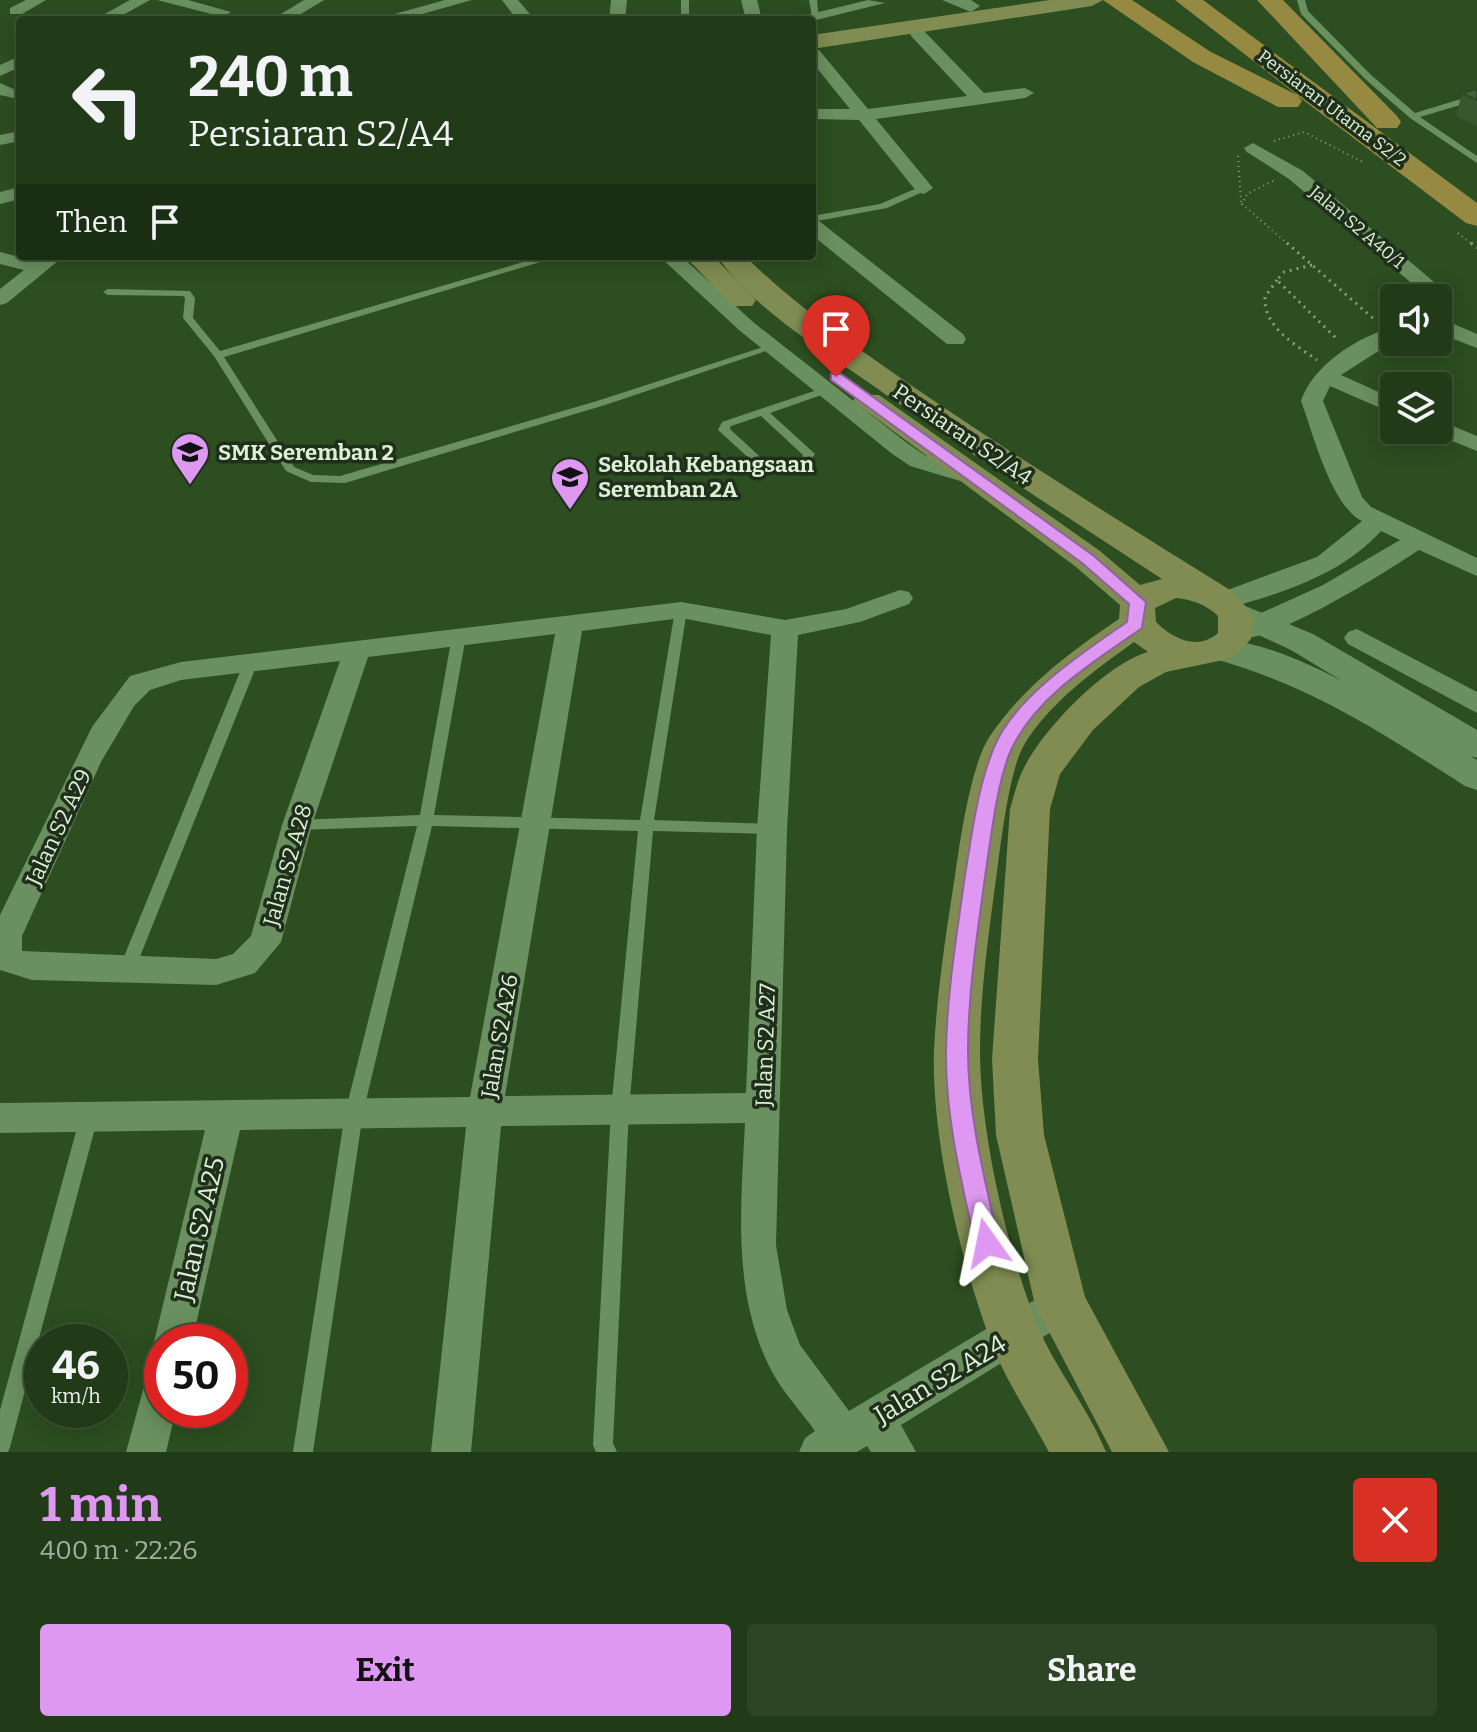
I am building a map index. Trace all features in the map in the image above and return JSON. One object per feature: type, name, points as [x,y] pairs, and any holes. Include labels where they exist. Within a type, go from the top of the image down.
[{"type":"main road","points":[[814,16],[1012,0]]},
{"type":"main road","points":[[816,47],[1092,0]]},
{"type":"main road","points":[[1115,0],[1202,57],[1393,143]]},
{"type":"main road","name":"Persiaran Utama S2/2","points":[[1187,0],[1286,62]]},
{"type":"main road","name":"Persiaran Utama S2/2","points":[[1213,0],[1286,62],[1393,143],[1477,194]]},
{"type":"main road","points":[[1280,2],[1393,143]]},
{"type":"main road","points":[[1065,4],[1101,7],[1149,25]]},
{"type":"main road","name":"Persiaran Utama S2/2","points":[[1393,143],[1465,223]]},
{"type":"main road","name":"Persiaran S2/A4","points":[[702,260],[781,344],[1088,559],[1137,613],[1156,644],[1226,624]]},
{"type":"main road","name":"Persiaran S2/A4","points":[[734,260],[785,309],[1226,624]]},
{"type":"main road","points":[[1079,1452],[1014,1334],[987,1243],[965,1144],[957,1052],[967,934],[982,830],[1004,745],[1034,705],[1160,589],[1184,588],[1226,624],[1126,678],[1080,721],[1042,770],[1030,809],[1015,1059],[1020,1135],[1035,1208],[1061,1305],[1142,1452]]},
{"type":"street","points":[[16,11],[38,0]]},
{"type":"street","points":[[110,16],[142,0]]},
{"type":"street","points":[[165,0],[223,13]]},
{"type":"street","points":[[286,16],[316,0]]},
{"type":"street","points":[[398,16],[464,0]]},
{"type":"street","points":[[510,0],[522,16]]},
{"type":"street","points":[[814,16],[876,2]]},
{"type":"street","points":[[918,34],[979,98]]},
{"type":"street","points":[[816,52],[924,188]]},
{"type":"street","points":[[816,114],[865,115],[1025,93]]},
{"type":"street","name":"Jalan S2 A40/1","points":[[1253,148],[1296,175],[1425,284]]},
{"type":"street","points":[[816,225],[955,339]]},
{"type":"street","points":[[24,260],[47,262]]},
{"type":"street","points":[[674,260],[781,344],[826,390],[918,461],[977,479]]},
{"type":"street","points":[[0,299],[47,262]]},
{"type":"street","points":[[1452,329],[1477,342]]},
{"type":"street","points":[[1380,342],[1328,374],[1312,391],[1312,401],[1351,499],[1375,522],[1477,568]]},
{"type":"street","points":[[1328,374],[1380,400]]},
{"type":"street","points":[[1452,433],[1477,444]]},
{"type":"street","points":[[1226,624],[1336,559],[1361,540],[1375,522]]},
{"type":"street","points":[[1226,624],[1300,610],[1362,576],[1417,540]]},
{"type":"street","points":[[251,662],[681,610],[785,629],[837,620],[900,598]]},
{"type":"street","points":[[1300,610],[1294,626],[1302,642]]},
{"type":"street","name":"Jalan S2 A26","points":[[451,1452],[485,1112],[570,623]]},
{"type":"street","points":[[1226,624],[1302,642],[1477,746]]},
{"type":"street","points":[[1226,624],[1261,657],[1297,672],[1477,777]]},
{"type":"street","name":"Jalan S2 A27","points":[[785,629],[772,829],[758,1245],[768,1310],[784,1356],[845,1436],[896,1452]]},
{"type":"street","points":[[1357,638],[1477,704]]},
{"type":"street","name":"Jalan S2 A28","points":[[32,967],[216,972],[244,964],[265,942],[297,825],[357,649]]},
{"type":"street","name":"Jalan S2 A29","points":[[32,967],[6,959],[6,936],[90,759],[124,698],[142,681],[181,671],[251,662]]},
{"type":"street","points":[[0,1118],[763,1108]]},
{"type":"street","name":"Jalan S2 A25","points":[[177,1324],[226,1115]]},
{"type":"street","name":"Jalan S2 A24","points":[[845,1436],[1061,1305]]},
{"type":"street","points":[[146,1452],[152,1428]]},
{"type":"lane","points":[[1393,143],[1477,97]]},
{"type":"lane","points":[[1393,143],[1464,151],[1477,158]]},
{"type":"lane","points":[[816,221],[900,203],[924,188]]},
{"type":"lane","points":[[218,355],[541,260]]},
{"type":"lane","points":[[108,292],[186,293],[190,298],[188,318],[218,355],[290,469],[311,478],[341,480],[601,403],[781,344]]},
{"type":"lane","points":[[762,411],[809,457],[767,469],[724,430],[726,424],[762,411],[826,390]]},
{"type":"lane","points":[[607,1452],[603,1445],[620,1110],[646,827],[681,610]]},
{"type":"lane","points":[[303,1452],[354,1113],[426,820],[459,636]]},
{"type":"lane","points":[[127,969],[251,662]]},
{"type":"lane","points":[[297,825],[426,820],[772,829]]},
{"type":"lane","points":[[0,1447],[89,1117]]},
{"type":"path","points":[[1365,327],[1376,319],[1242,204],[1236,163],[1239,152],[1304,132],[1393,143]]},
{"type":"path","points":[[1242,204],[1247,194],[1262,184],[1296,175]]},
{"type":"path","points":[[1465,223],[1477,248]]},
{"type":"path","points":[[1312,265],[1284,272],[1265,297],[1266,312],[1281,332],[1328,374]]},
{"type":"path","points":[[1277,280],[1341,343]]},
{"type":"building","points":[[1477,89],[1477,100],[1462,93]]},
{"type":"place","name":"SMK Seremban 2","points":[[190,486]]},
{"type":"place","name":"Sekolah Kebangsaan Seremban 2A","points":[[570,511]]},
{"type":"route","points":[[836,377],[1088,559],[1138,602],[1134,613],[1136,624],[1076,666],[1034,705],[1004,745],[982,830],[967,934],[957,1052],[965,1144],[987,1243]]}]
